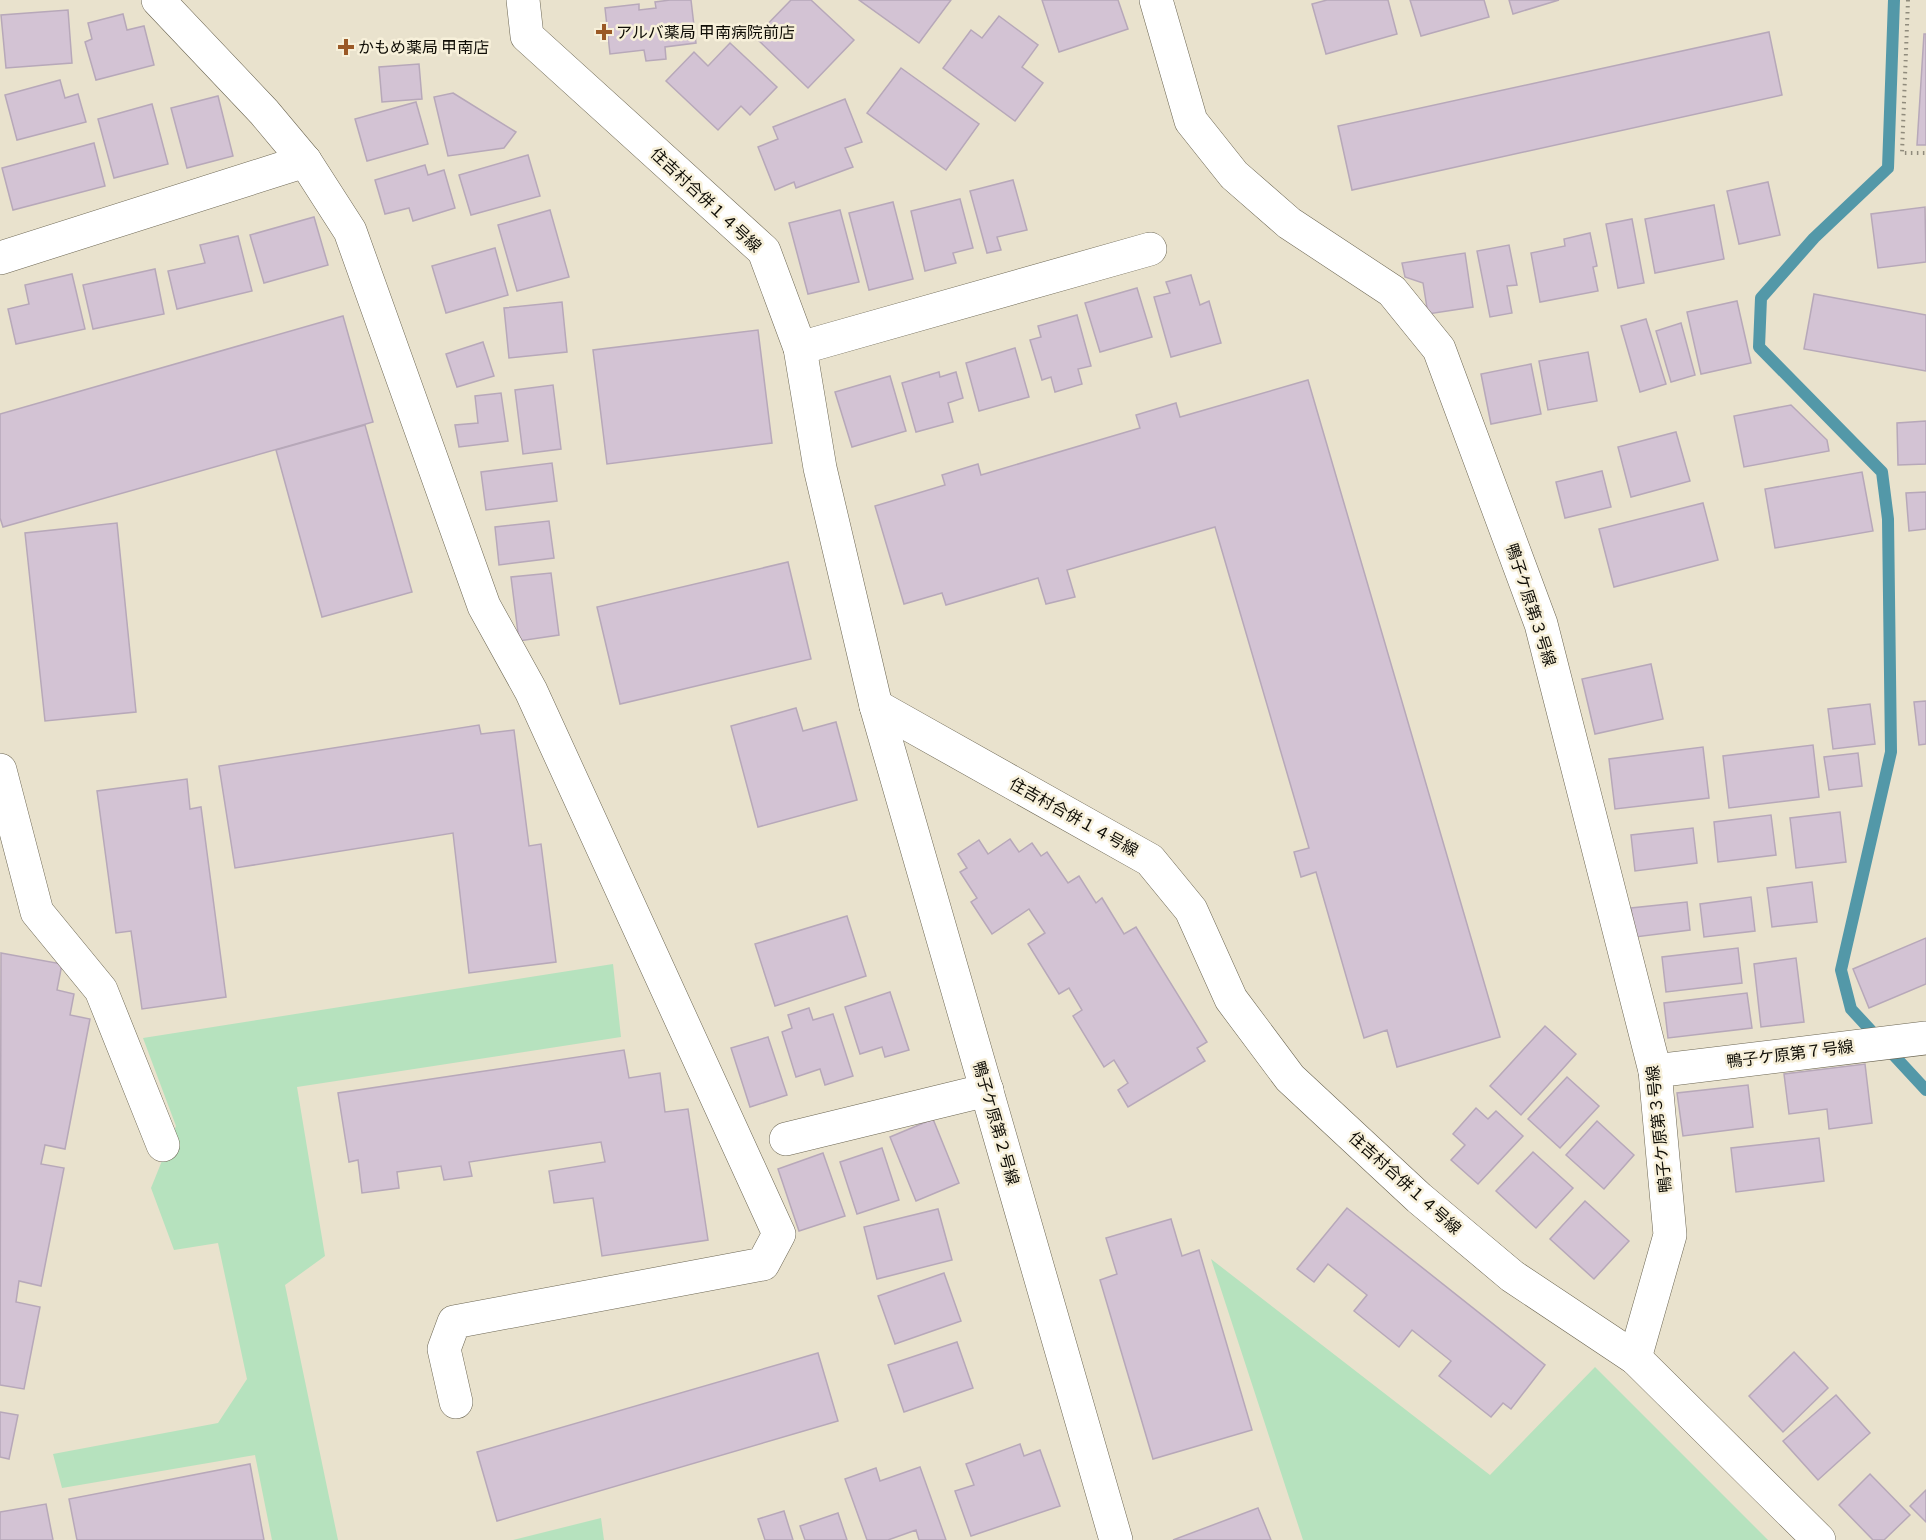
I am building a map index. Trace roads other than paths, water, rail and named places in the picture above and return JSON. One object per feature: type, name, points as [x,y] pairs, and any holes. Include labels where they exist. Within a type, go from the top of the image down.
[{"type":"street","points":[[158,0],[264,112],[305,161],[350,231],[484,606],[531,691],[779,1234],[763,1264],[454,1322],[444,1349],[456,1402]]},
{"type":"street","name":"住吉村合併１４号線","points":[[523,0],[527,36],[764,251],[800,348],[820,468],[876,706],[1150,860],[1191,910],[1231,999],[1290,1078],[1419,1198],[1512,1276],[1635,1358],[1819,1540]]},
{"type":"street","name":"鴨子ケ原第３号線","points":[[1156,0],[1191,122],[1234,175],[1289,223],[1392,291],[1439,349],[1541,624],[1655,1071],[1670,1235],[1635,1358]]},
{"type":"street","points":[[0,258],[305,161]]},
{"type":"street","points":[[800,348],[1150,249]]},
{"type":"street","name":"鴨子ケ原第２号線","points":[[876,706],[1116,1540]]},
{"type":"street","points":[[0,770],[37,912],[101,990],[163,1145]]},
{"type":"street","name":"鴨子ケ原第７号線","points":[[1655,1071],[1920,1038]]},
{"type":"street","points":[[786,1139],[987,1090]]},
{"type":"waterway","points":[[1894,0],[1888,168],[1814,238],[1761,298],[1759,347],[1882,472],[1888,519],[1891,752],[1841,970],[1851,1009],[1926,1090]]},
{"type":"place","name":"アルバ薬局 甲南病院前店","points":[[604,32]]},
{"type":"place","name":"かもめ薬局 甲南店","points":[[346,47]]}]
